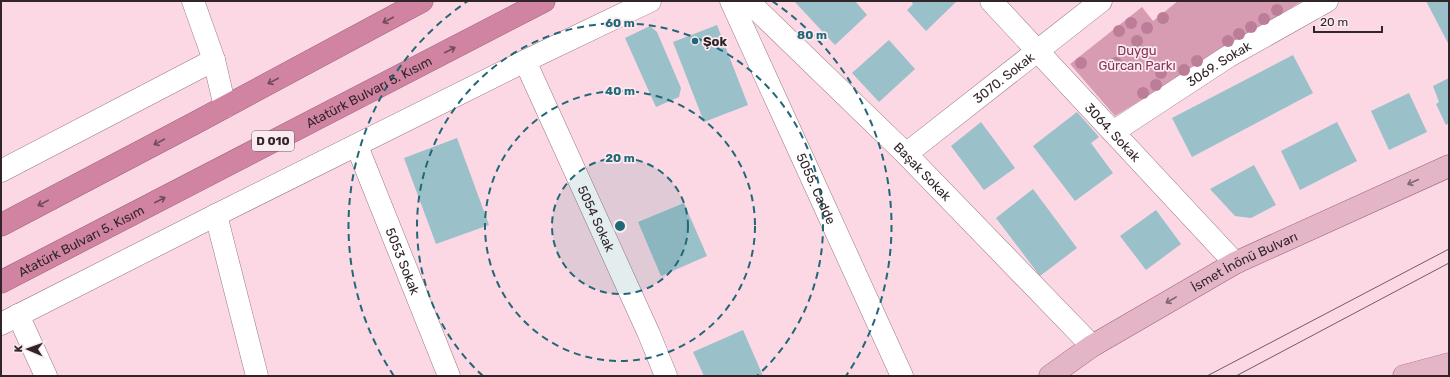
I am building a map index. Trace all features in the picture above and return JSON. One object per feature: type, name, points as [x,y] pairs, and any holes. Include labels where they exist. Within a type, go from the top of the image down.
[{"type":"highway","points":[[1,225],[422,1]]},
{"type":"highway","name":"Atatürk Bulvarı 5. Kısım","points":[[1,282],[544,1]]},
{"type":"main road","name":"İsmet İnönü Bulvarı","points":[[1050,376],[1092,346],[1235,263],[1449,166]]},
{"type":"main road","points":[[1404,376],[1449,364]]},
{"type":"street","points":[[193,1],[214,60],[225,107]]},
{"type":"street","points":[[46,376],[10,319],[525,61],[650,1]]},
{"type":"street","name":"5055. Cadde","points":[[731,1],[902,376]]},
{"type":"street","name":"Başak Sokak","points":[[748,1],[906,154],[1092,346]]},
{"type":"street","name":"3064. Sokak","points":[[992,1],[1235,263]]},
{"type":"street","name":"3070. Sokak","points":[[906,154],[1101,1]]},
{"type":"street","name":"3069. Sokak","points":[[1114,132],[1229,56],[1327,1]]},
{"type":"street","points":[[1,171],[214,60]]},
{"type":"street","name":"5054 Sokak","points":[[525,61],[646,326],[666,376]]},
{"type":"street","name":"5053 Sokak","points":[[357,146],[449,376]]},
{"type":"street","points":[[216,215],[257,376]]},
{"type":"green space","name":"Duygu Gürcan Parkı","points":[[1178,1],[1302,1],[1115,116],[1070,64],[1142,7],[1153,21]]},
{"type":"building","points":[[794,1],[855,1],[867,15],[835,45]]},
{"type":"building","points":[[911,1],[957,1],[926,31],[907,10],[913,4]]},
{"type":"building","points":[[1426,1],[1449,1],[1449,45]]},
{"type":"building","points":[[717,25],[748,105],[704,122],[673,42]]},
{"type":"building","points":[[650,26],[657,32],[681,88],[679,97],[656,107],[625,38]]},
{"type":"building","points":[[889,40],[915,69],[879,102],[852,73]]},
{"type":"building","points":[[1293,55],[1313,93],[1192,157],[1172,118]]},
{"type":"building","points":[[1449,78],[1449,123],[1446,125],[1436,104],[1439,102],[1433,86]]},
{"type":"building","points":[[1409,93],[1427,132],[1389,150],[1371,111]]},
{"type":"building","points":[[1077,112],[1099,137],[1091,143],[1113,173],[1075,201],[1033,146]]},
{"type":"building","points":[[981,122],[1015,168],[984,190],[951,146]]},
{"type":"building","points":[[1337,122],[1357,161],[1300,190],[1281,151]]},
{"type":"building","points":[[457,138],[489,225],[436,244],[404,158]]},
{"type":"building","points":[[1254,165],[1276,205],[1251,218],[1235,216],[1210,189]]},
{"type":"building","points":[[1033,189],[1077,248],[1040,276],[996,218]]},
{"type":"building","points":[[684,203],[707,256],[661,276],[638,222]]},
{"type":"building","points":[[1156,210],[1181,244],[1146,270],[1120,236]]},
{"type":"building","points":[[743,330],[763,376],[704,376],[693,352]]},
{"type":"tram line","points":[[1207,376],[1449,249]]},
{"type":"tram line","points":[[1236,376],[1449,263]]},
{"type":"place","name":"Şok","points":[[695,41]]}]
